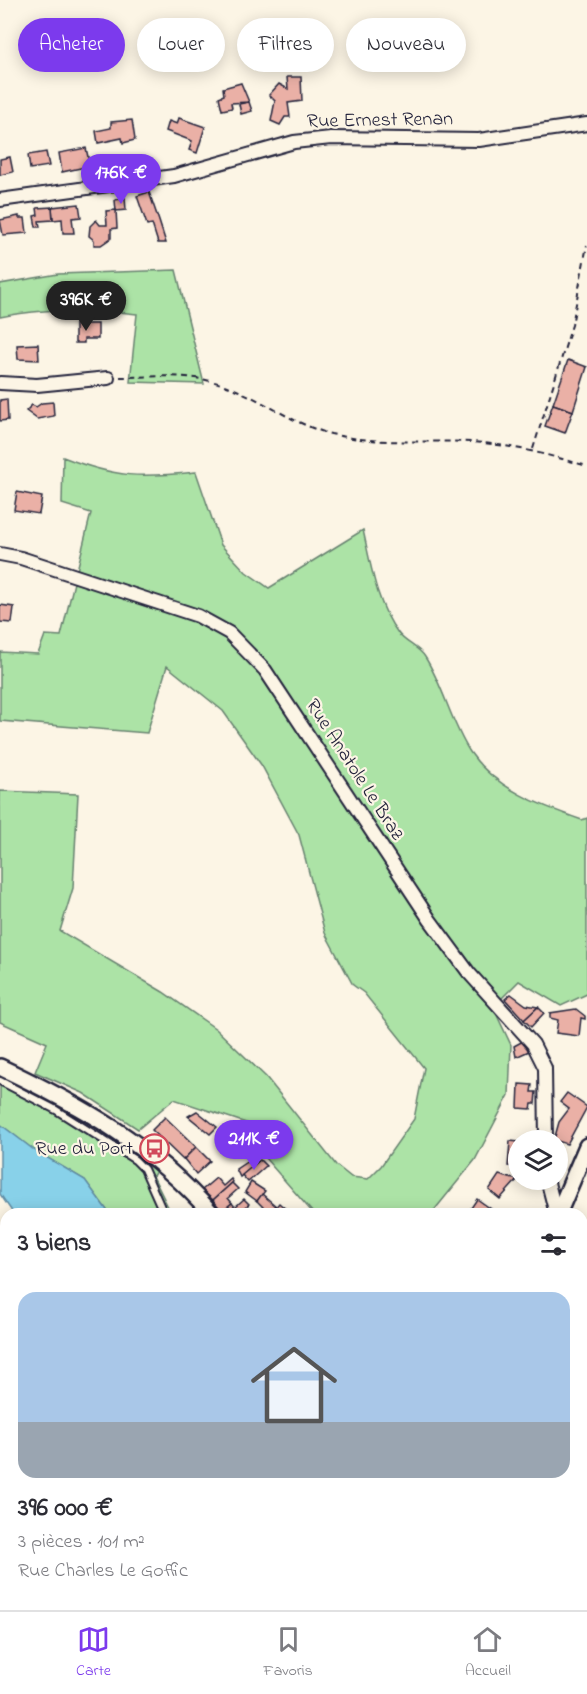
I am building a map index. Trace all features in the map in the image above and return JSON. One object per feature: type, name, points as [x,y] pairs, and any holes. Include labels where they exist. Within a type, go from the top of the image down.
[{"type":"street","name":"Rue Ernest Renan","points":[[0,200],[174,176],[199,171],[271,147],[331,138],[478,140],[587,124]]},
{"type":"street","points":[[0,383],[37,385],[108,378]]},
{"type":"street","name":"Rue Anatole Le Braz","points":[[0,554],[21,558],[198,616],[229,633],[265,670],[430,920],[469,974],[519,1025],[533,1044],[545,1068],[546,1130]]},
{"type":"street","points":[[0,1067],[67,1099],[108,1123],[149,1153],[206,1208]]},
{"type":"street","points":[[560,1208],[587,1146]]},
{"type":"street","points":[[551,1190],[555,1208]]},
{"type":"lane","points":[[0,1081],[56,1110],[135,1160],[144,1169],[161,1208]]},
{"type":"path","points":[[535,450],[533,450],[543,414],[572,325],[587,245]]},
{"type":"path","points":[[108,378],[207,380],[255,398],[297,421],[331,434],[386,441],[473,442],[535,450],[587,466]]},
{"type":"green space","points":[[176,270],[204,384],[130,382],[137,314],[68,310],[0,317],[0,284],[58,274]]},
{"type":"green space","points":[[63,457],[99,469],[129,475],[196,472],[221,545],[246,572],[269,588],[363,530],[375,583],[384,609],[401,636],[425,657],[463,741],[480,765],[520,795],[582,820],[587,818],[587,994],[561,1006],[519,981],[493,1007],[511,1045],[509,1095],[475,1160],[436,1208],[309,1208],[244,1134],[249,1124],[174,1099],[138,1129],[83,1093],[35,1072],[47,1043],[0,1022],[0,791],[78,794],[73,888],[60,931],[163,992],[216,1029],[266,1077],[336,1165],[351,1177],[368,1179],[381,1166],[414,1119],[424,1068],[364,993],[353,985],[325,933],[299,835],[262,766],[223,711],[167,666],[147,733],[0,721],[0,652],[38,654],[45,635],[61,636],[91,513],[62,504]]},
{"type":"green space","points":[[0,1075],[115,1141],[156,1171],[153,1176],[169,1208],[105,1208],[85,1180],[34,1150],[0,1124]]},
{"type":"water","points":[[0,1124],[34,1150],[85,1180],[105,1208],[10,1208],[0,1194]]},
{"type":"building","points":[[287,77],[301,77],[302,101],[288,103],[290,117],[285,117],[280,125],[271,121],[275,101],[269,95],[279,84],[288,89]]},
{"type":"building","points":[[241,83],[249,102],[231,103],[232,108],[222,110],[219,97],[224,95],[223,88]]},
{"type":"building","points":[[249,102],[252,111],[241,114],[239,104]]},
{"type":"building","points":[[179,118],[205,127],[197,153],[189,150],[192,141],[166,131],[169,121],[177,124]]},
{"type":"building","points":[[132,120],[135,140],[123,143],[122,138],[98,143],[96,131],[111,128],[111,122]]},
{"type":"building","points":[[86,148],[90,166],[62,172],[59,153]]},
{"type":"building","points":[[46,152],[49,166],[30,169],[28,155]]},
{"type":"building","points":[[10,157],[13,172],[0,175],[0,159]]},
{"type":"building","points":[[149,192],[166,243],[158,243],[152,224],[147,225],[137,196]]},
{"type":"building","points":[[125,198],[126,210],[116,211],[115,200]]},
{"type":"building","points":[[79,204],[81,217],[72,218],[74,233],[63,233],[62,219],[53,220],[52,207]]},
{"type":"building","points":[[52,207],[53,220],[39,221],[40,227],[36,227],[34,216],[38,215],[37,208]]},
{"type":"building","points":[[116,210],[117,228],[111,229],[111,238],[101,245],[94,245],[94,240],[89,236],[90,226],[96,220],[100,225],[107,225],[106,211]]},
{"type":"building","points":[[19,216],[19,218],[25,218],[27,233],[3,235],[0,220]]},
{"type":"building","points":[[75,324],[98,324],[98,339],[84,339],[84,343],[75,343]]},
{"type":"building","points":[[38,344],[39,360],[18,359],[17,345]]},
{"type":"building","points":[[568,360],[587,367],[573,411],[553,404]]},
{"type":"building","points":[[7,399],[8,420],[0,421],[0,400]]},
{"type":"building","points":[[53,402],[54,416],[37,419],[26,411],[32,405],[36,407],[42,403]]},
{"type":"building","points":[[553,404],[573,411],[565,433],[545,426]]},
{"type":"building","points":[[17,492],[42,497],[39,514],[14,510]]},
{"type":"building","points":[[0,605],[14,607],[12,623],[0,622]]},
{"type":"building","points":[[511,994],[526,1005],[538,1007],[524,1020],[505,999]]},
{"type":"building","points":[[538,1007],[544,1013],[531,1027],[524,1020]]},
{"type":"building","points":[[576,1009],[585,1016],[585,1019],[581,1018],[579,1036],[556,1033],[558,1020],[550,1018],[550,1013]]},
{"type":"building","points":[[525,1040],[529,1051],[516,1057],[514,1046]]},
{"type":"building","points":[[519,1084],[532,1085],[531,1092],[536,1092],[535,1104],[532,1104],[531,1109],[518,1108]]},
{"type":"building","points":[[567,1093],[587,1107],[568,1142],[568,1130],[557,1130],[559,1122],[569,1109],[560,1102]]},
{"type":"building","points":[[197,1111],[217,1127],[210,1134],[188,1116]]},
{"type":"building","points":[[165,1117],[196,1147],[183,1160],[152,1130]]},
{"type":"building","points":[[196,1147],[210,1161],[196,1174],[184,1159]]},
{"type":"building","points":[[254,1157],[258,1162],[240,1177],[236,1169]]},
{"type":"building","points":[[260,1160],[266,1166],[248,1182],[242,1175]]},
{"type":"building","points":[[499,1175],[508,1178],[508,1190],[500,1199],[489,1190]]},
{"type":"building","points":[[216,1178],[223,1186],[231,1179],[233,1182],[213,1200],[202,1190]]},
{"type":"building","points":[[251,1182],[265,1191],[257,1201],[245,1192]]},
{"type":"building","points":[[232,1183],[238,1189],[228,1198],[232,1203],[226,1208],[220,1208],[213,1200]]},
{"type":"building","points":[[262,1194],[276,1206],[264,1208],[257,1201]]},
{"type":"building","points":[[244,1199],[249,1204],[245,1208],[226,1208],[232,1203],[235,1207]]},
{"type":"building","points":[[477,1199],[490,1208],[471,1208]]},
{"type":"building","points":[[279,1203],[285,1208],[275,1208]]},
{"type":"place","name":"Rue du Port","points":[[154,1149]]}]
